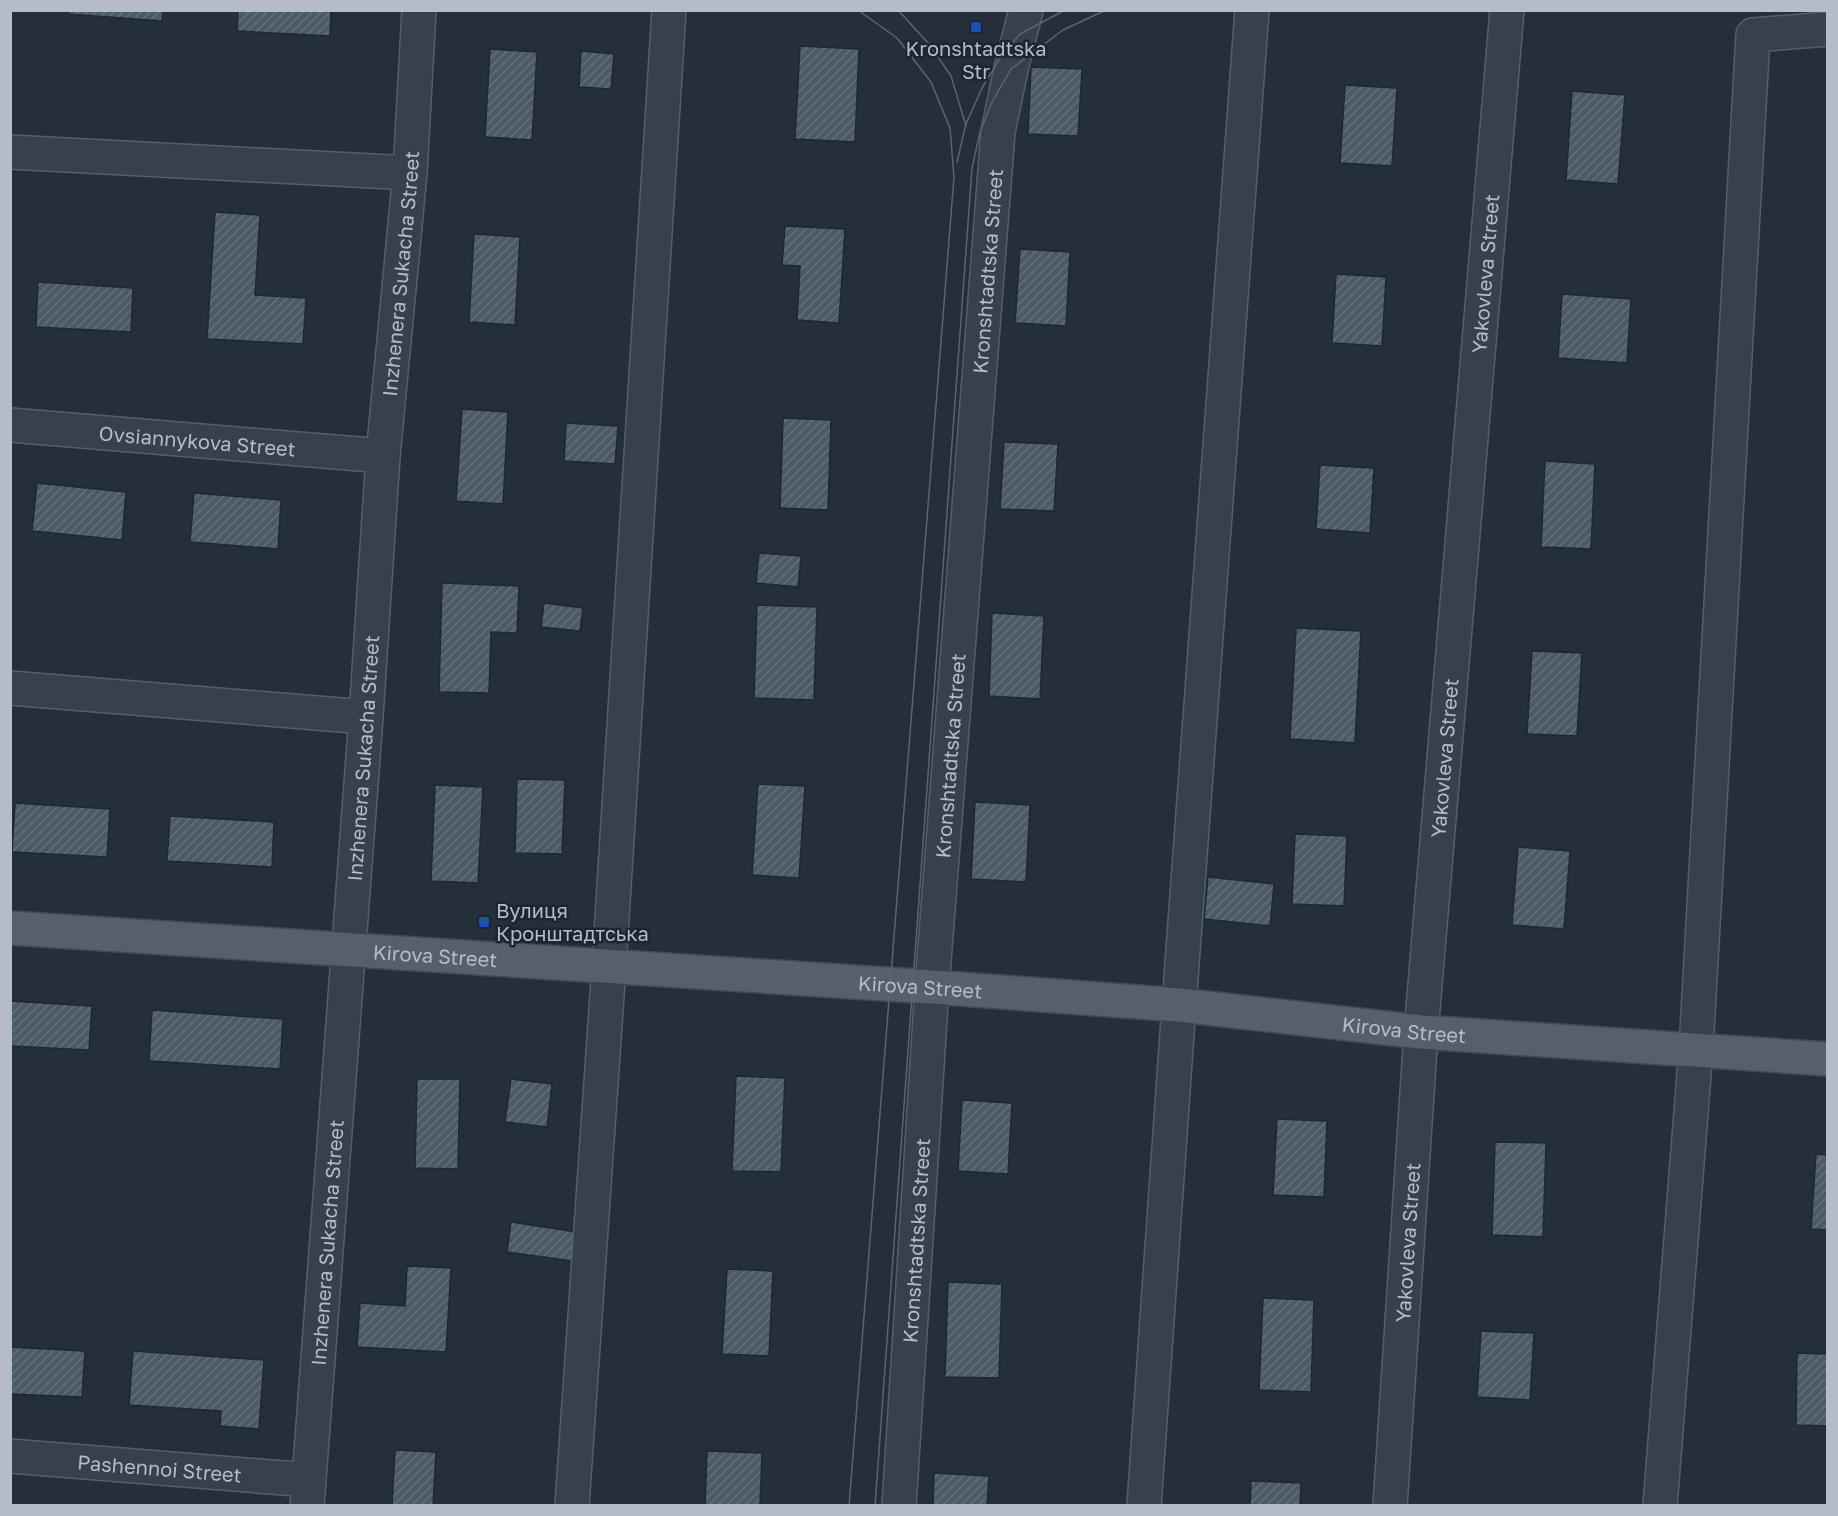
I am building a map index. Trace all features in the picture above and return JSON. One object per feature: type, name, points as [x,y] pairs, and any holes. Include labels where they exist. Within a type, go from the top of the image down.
[{"type":"main road","name":"Kirova Street","points":[[10,928],[932,987],[1179,1005],[1421,1032],[1827,1059]]},
{"type":"street","name":"Inzhenera Sukacha Street","points":[[308,1493],[366,717],[383,456],[410,173],[419,10]]},
{"type":"street","points":[[572,1506],[609,966],[669,10]]},
{"type":"street","name":"Kronshtadtska Street","points":[[899,1506],[932,987],[999,132],[1011,69],[1026,10]]},
{"type":"street","points":[[1144,1506],[1252,10]]},
{"type":"street","name":"Yakovleva Street","points":[[1390,1506],[1421,1032],[1507,10]]},
{"type":"street","points":[[1660,1506],[1696,1049],[1753,35],[1827,29]]},
{"type":"street","points":[[10,152],[410,173]]},
{"type":"street","name":"Ovsiannykova Street","points":[[10,425],[383,456]]},
{"type":"street","points":[[10,688],[366,717]]},
{"type":"street","name":"Pashennoi Street","points":[[10,1456],[308,1493]]},
{"type":"building","points":[[69,10],[163,10],[162,21],[68,14]]},
{"type":"building","points":[[238,10],[331,10],[330,36],[237,31]]},
{"type":"building","points":[[800,46],[859,49],[855,142],[795,139]]},
{"type":"building","points":[[490,49],[537,52],[532,140],[485,137]]},
{"type":"building","points":[[581,51],[614,54],[611,89],[579,87]]},
{"type":"building","points":[[1031,67],[1082,69],[1078,136],[1028,134]]},
{"type":"building","points":[[1345,85],[1397,88],[1392,166],[1340,163]]},
{"type":"building","points":[[1572,91],[1625,95],[1618,184],[1566,180]]},
{"type":"building","points":[[215,212],[260,215],[255,295],[306,298],[303,344],[207,339]]},
{"type":"building","points":[[785,226],[845,229],[839,323],[797,320],[800,266],[782,265]]},
{"type":"building","points":[[474,234],[520,237],[515,325],[469,322]]},
{"type":"building","points":[[1020,249],[1070,252],[1066,326],[1015,323]]},
{"type":"building","points":[[1336,274],[1386,277],[1382,346],[1332,343]]},
{"type":"building","points":[[38,282],[133,288],[131,332],[36,327]]},
{"type":"building","points":[[1562,294],[1631,299],[1627,363],[1558,358]]},
{"type":"building","points":[[462,409],[508,412],[503,504],[456,501]]},
{"type":"building","points":[[783,418],[831,420],[828,510],[780,508]]},
{"type":"building","points":[[566,423],[618,426],[615,464],[564,461]]},
{"type":"building","points":[[1004,442],[1058,444],[1054,511],[1000,509]]},
{"type":"building","points":[[1545,461],[1595,464],[1591,549],[1541,547]]},
{"type":"building","points":[[1320,465],[1374,468],[1370,533],[1316,529]]},
{"type":"building","points":[[37,483],[126,492],[122,540],[32,531]]},
{"type":"building","points":[[194,493],[281,500],[278,549],[190,542]]},
{"type":"building","points":[[759,553],[801,556],[798,587],[756,583]]},
{"type":"building","points":[[442,583],[519,586],[517,633],[491,632],[489,693],[439,692]]},
{"type":"building","points":[[544,603],[583,608],[580,631],[541,627]]},
{"type":"building","points":[[757,605],[817,607],[814,700],[754,698]]},
{"type":"building","points":[[992,613],[1044,616],[1040,699],[989,696]]},
{"type":"building","points":[[1296,628],[1361,631],[1355,743],[1290,739]]},
{"type":"building","points":[[1532,651],[1582,653],[1577,736],[1527,734]]},
{"type":"building","points":[[517,779],[565,780],[562,854],[515,853]]},
{"type":"building","points":[[758,784],[805,786],[799,878],[752,875]]},
{"type":"building","points":[[435,785],[483,787],[478,883],[431,881]]},
{"type":"building","points":[[975,802],[1030,805],[1026,882],[971,879]]},
{"type":"building","points":[[15,803],[110,809],[107,857],[12,852]]},
{"type":"building","points":[[170,816],[274,822],[272,867],[167,861]]},
{"type":"building","points":[[1295,834],[1347,836],[1344,906],[1292,904]]},
{"type":"building","points":[[1518,847],[1570,851],[1564,929],[1512,925]]},
{"type":"building","points":[[1208,877],[1274,884],[1270,926],[1204,919]]},
{"type":"building","points":[[10,1001],[92,1006],[89,1050],[10,1046]]},
{"type":"building","points":[[152,1010],[283,1019],[280,1069],[149,1061]]},
{"type":"building","points":[[736,1076],[785,1078],[781,1172],[732,1171]]},
{"type":"building","points":[[417,1079],[460,1079],[458,1169],[415,1168]]},
{"type":"building","points":[[511,1079],[552,1084],[547,1127],[505,1122]]},
{"type":"building","points":[[962,1100],[1012,1103],[1008,1174],[958,1171]]},
{"type":"building","points":[[1277,1119],[1327,1121],[1324,1197],[1273,1195]]},
{"type":"building","points":[[1495,1142],[1546,1143],[1543,1237],[1492,1235]]},
{"type":"building","points":[[1816,1154],[1828,1155],[1828,1230],[1811,1229]]},
{"type":"building","points":[[511,1222],[577,1232],[573,1261],[507,1252]]},
{"type":"building","points":[[407,1266],[451,1268],[446,1352],[357,1347],[360,1303],[405,1306]]},
{"type":"building","points":[[727,1269],[773,1271],[769,1356],[722,1354]]},
{"type":"building","points":[[948,1282],[1002,1284],[999,1378],[945,1377]]},
{"type":"building","points":[[1263,1298],[1314,1300],[1311,1392],[1259,1390]]},
{"type":"building","points":[[1481,1331],[1534,1333],[1530,1400],[1477,1397]]},
{"type":"building","points":[[10,1347],[85,1351],[82,1397],[10,1394]]},
{"type":"building","points":[[133,1351],[264,1360],[259,1429],[220,1426],[221,1411],[129,1405]]},
{"type":"building","points":[[1797,1353],[1828,1354],[1828,1426],[1796,1425]]},
{"type":"building","points":[[395,1450],[436,1452],[433,1506],[392,1506]]},
{"type":"building","points":[[707,1451],[762,1453],[760,1506],[705,1506]]},
{"type":"building","points":[[934,1473],[989,1476],[987,1506],[933,1506]]},
{"type":"building","points":[[1251,1481],[1301,1483],[1300,1506],[1250,1506]]},
{"type":"tram line","points":[[849,1506],[954,177],[950,128],[931,82],[897,38],[858,10]]},
{"type":"tram line","points":[[898,10],[929,44],[951,76],[966,126]]},
{"type":"tram line","points":[[957,162],[966,124],[982,88],[1000,58],[1020,34],[1065,10]]},
{"type":"tram line","points":[[875,1506],[972,168],[980,132],[992,102],[1011,69],[1063,30],[1106,10]]},
{"type":"tram line","points":[[1800,10],[1828,12]]},
{"type":"place","name":"Kronshtadtska Str","points":[[976,27]]},
{"type":"place","name":"Вулиця Кронштадтська","points":[[484,922]]}]
